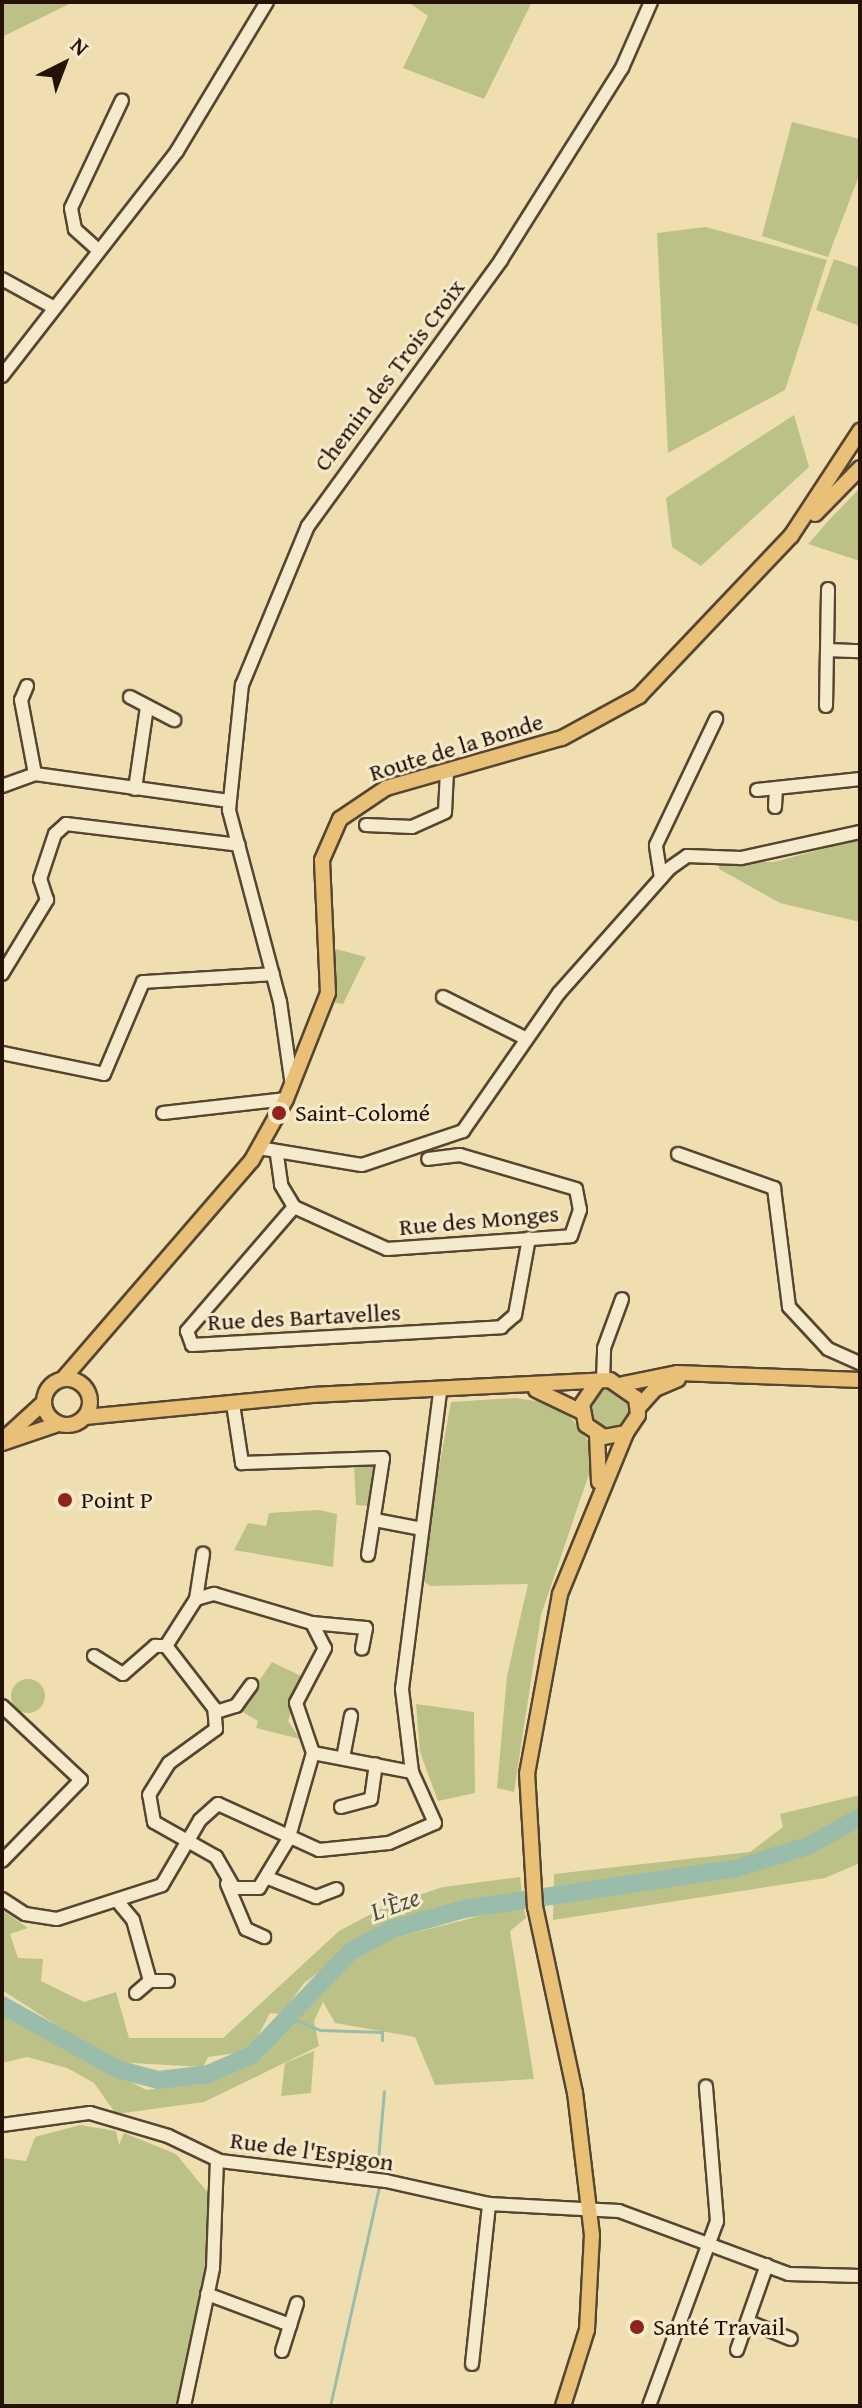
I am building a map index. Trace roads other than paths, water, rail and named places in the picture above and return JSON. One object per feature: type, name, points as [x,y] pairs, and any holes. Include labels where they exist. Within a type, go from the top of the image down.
[{"type":"main road","name":"Route de la Bonde","points":[[791,536],[860,431]]},
{"type":"main road","name":"Route de la Bonde","points":[[63,1379],[259,1148],[289,1093],[308,1054],[330,981],[321,881],[330,837],[367,796],[562,738],[626,705],[860,468]]},
{"type":"main road","points":[[85,1417],[89,1350]]},
{"type":"main road","points":[[563,2406],[587,2330],[592,2235],[575,2093],[542,1940],[529,1858],[527,1774],[537,1694],[560,1594],[597,1494],[638,1408],[655,1389],[702,1373]]},
{"type":"main road","points":[[2,1442],[85,1417],[137,1415],[233,1404],[623,1384],[702,1373],[860,1380]]},
{"type":"main road","points":[[2,1442],[63,1379],[137,1415]]},
{"type":"main road","points":[[582,1412],[599,1383]]},
{"type":"main road","points":[[623,1384],[638,1408]]},
{"type":"main road","points":[[524,1387],[582,1412],[597,1434],[597,1494]]},
{"type":"main road","points":[[44,1402],[58,1424]]},
{"type":"main road","points":[[597,1434],[626,1433]]},
{"type":"street","points":[[2,376],[217,91],[267,2]]},
{"type":"street","name":"Chemin des Trois Croix","points":[[289,1093],[273,974],[229,801],[242,685],[308,526],[501,260],[622,68],[651,2]]},
{"type":"street","points":[[97,249],[75,229],[71,208],[122,100]]},
{"type":"street","points":[[2,279],[53,307]]},
{"type":"street","points":[[826,706],[828,589]]},
{"type":"street","points":[[827,650],[860,651]]},
{"type":"street","points":[[27,686],[21,700],[35,774]]},
{"type":"street","points":[[130,697],[174,720]]},
{"type":"street","points":[[135,789],[147,707]]},
{"type":"street","points":[[661,878],[656,845],[716,719]]},
{"type":"street","points":[[366,825],[412,827],[445,812],[447,771]]},
{"type":"street","points":[[2,786],[35,774],[229,801]]},
{"type":"street","points":[[757,790],[860,779]]},
{"type":"street","points":[[775,807],[776,788]]},
{"type":"street","points":[[2,974],[47,900],[40,879],[55,834],[66,824],[239,845]]},
{"type":"street","points":[[259,1148],[277,1155],[362,1165],[463,1131],[525,1038],[661,878],[687,856],[741,858],[860,832]]},
{"type":"street","points":[[2,1053],[104,1074],[130,998],[143,982],[273,974]]},
{"type":"street","points":[[443,997],[525,1038]]},
{"type":"street","points":[[284,1046],[308,1054]]},
{"type":"street","points":[[163,1113],[289,1093]]},
{"type":"street","points":[[678,1154],[774,1188],[789,1307],[828,1349],[860,1363]]},
{"type":"street","points":[[277,1155],[281,1185],[294,1207]]},
{"type":"street","name":"Rue des Monges","points":[[294,1207],[387,1249],[571,1236],[580,1210],[576,1189],[460,1155],[428,1159]]},
{"type":"street","name":"Rue des Bartavelles","points":[[294,1207],[187,1331],[192,1345],[501,1327],[515,1315],[529,1238]]},
{"type":"street","points":[[599,1383],[604,1348],[622,1299]]},
{"type":"street","points":[[2,1899],[39,1919],[118,1902],[162,1885],[218,1804],[288,1840],[319,1850],[356,1849],[435,1823],[412,1772],[402,1689],[440,1393]]},
{"type":"street","points":[[233,1404],[242,1463],[383,1458],[368,1555]]},
{"type":"street","points":[[375,1520],[422,1529]]},
{"type":"street","points":[[166,1646],[196,1599],[203,1554]]},
{"type":"street","points":[[196,1599],[214,1594],[312,1623],[366,1628],[362,1649]]},
{"type":"street","points":[[226,1881],[247,1891],[268,1878],[288,1840],[313,1753],[296,1703],[325,1648],[312,1623]]},
{"type":"street","points":[[94,1656],[123,1674],[155,1646],[166,1646]]},
{"type":"street","points":[[166,1646],[216,1712],[216,1729],[169,1763],[149,1795],[154,1822],[216,1857],[246,1929],[264,1937]]},
{"type":"street","points":[[216,1712],[236,1706],[251,1685]]},
{"type":"street","points":[[2,1706],[81,1780],[2,1861]]},
{"type":"street","points":[[2,1727],[12,1716]]},
{"type":"street","points":[[343,1758],[351,1716]]},
{"type":"street","points":[[313,1753],[412,1772]]},
{"type":"street","points":[[341,1807],[371,1799],[376,1764]]},
{"type":"street","points":[[268,1878],[316,1897],[337,1889]]},
{"type":"street","points":[[118,1902],[133,1920],[150,1981]]},
{"type":"street","points":[[136,1993],[150,1981],[168,1981]]},
{"type":"street","points":[[649,2406],[714,2242],[706,2086]]},
{"type":"street","name":"Rue de l'Espigon","points":[[2,2125],[90,2113],[168,2136],[217,2160],[386,2181],[489,2204],[619,2211],[714,2242],[788,2274],[860,2276]]},
{"type":"street","points":[[184,2406],[207,2294],[217,2160]]},
{"type":"street","points":[[472,2364],[489,2204]]},
{"type":"street","points":[[737,2350],[767,2265]]},
{"type":"street","points":[[207,2294],[290,2325]]},
{"type":"street","points":[[282,2351],[297,2303]]},
{"type":"street","points":[[749,2322],[791,2339]]},
{"type":"waterway","name":"L'Èze","points":[[2,2005],[117,2069],[158,2080],[208,2074],[252,2055],[350,1952],[390,1930],[464,1909],[737,1868],[808,1846],[860,1817]]},
{"type":"waterway","points":[[288,2017],[321,2030],[382,2032],[382,2040]]},
{"type":"waterway","points":[[377,2172],[384,2091]]},
{"type":"waterway","points":[[330,2406],[379,2187]]},
{"type":"place","name":"Saint-Colomé","points":[[279,1113]]},
{"type":"place","name":"Point P","points":[[65,1500]]},
{"type":"place","name":"Santé Travail","points":[[637,2327]]}]
